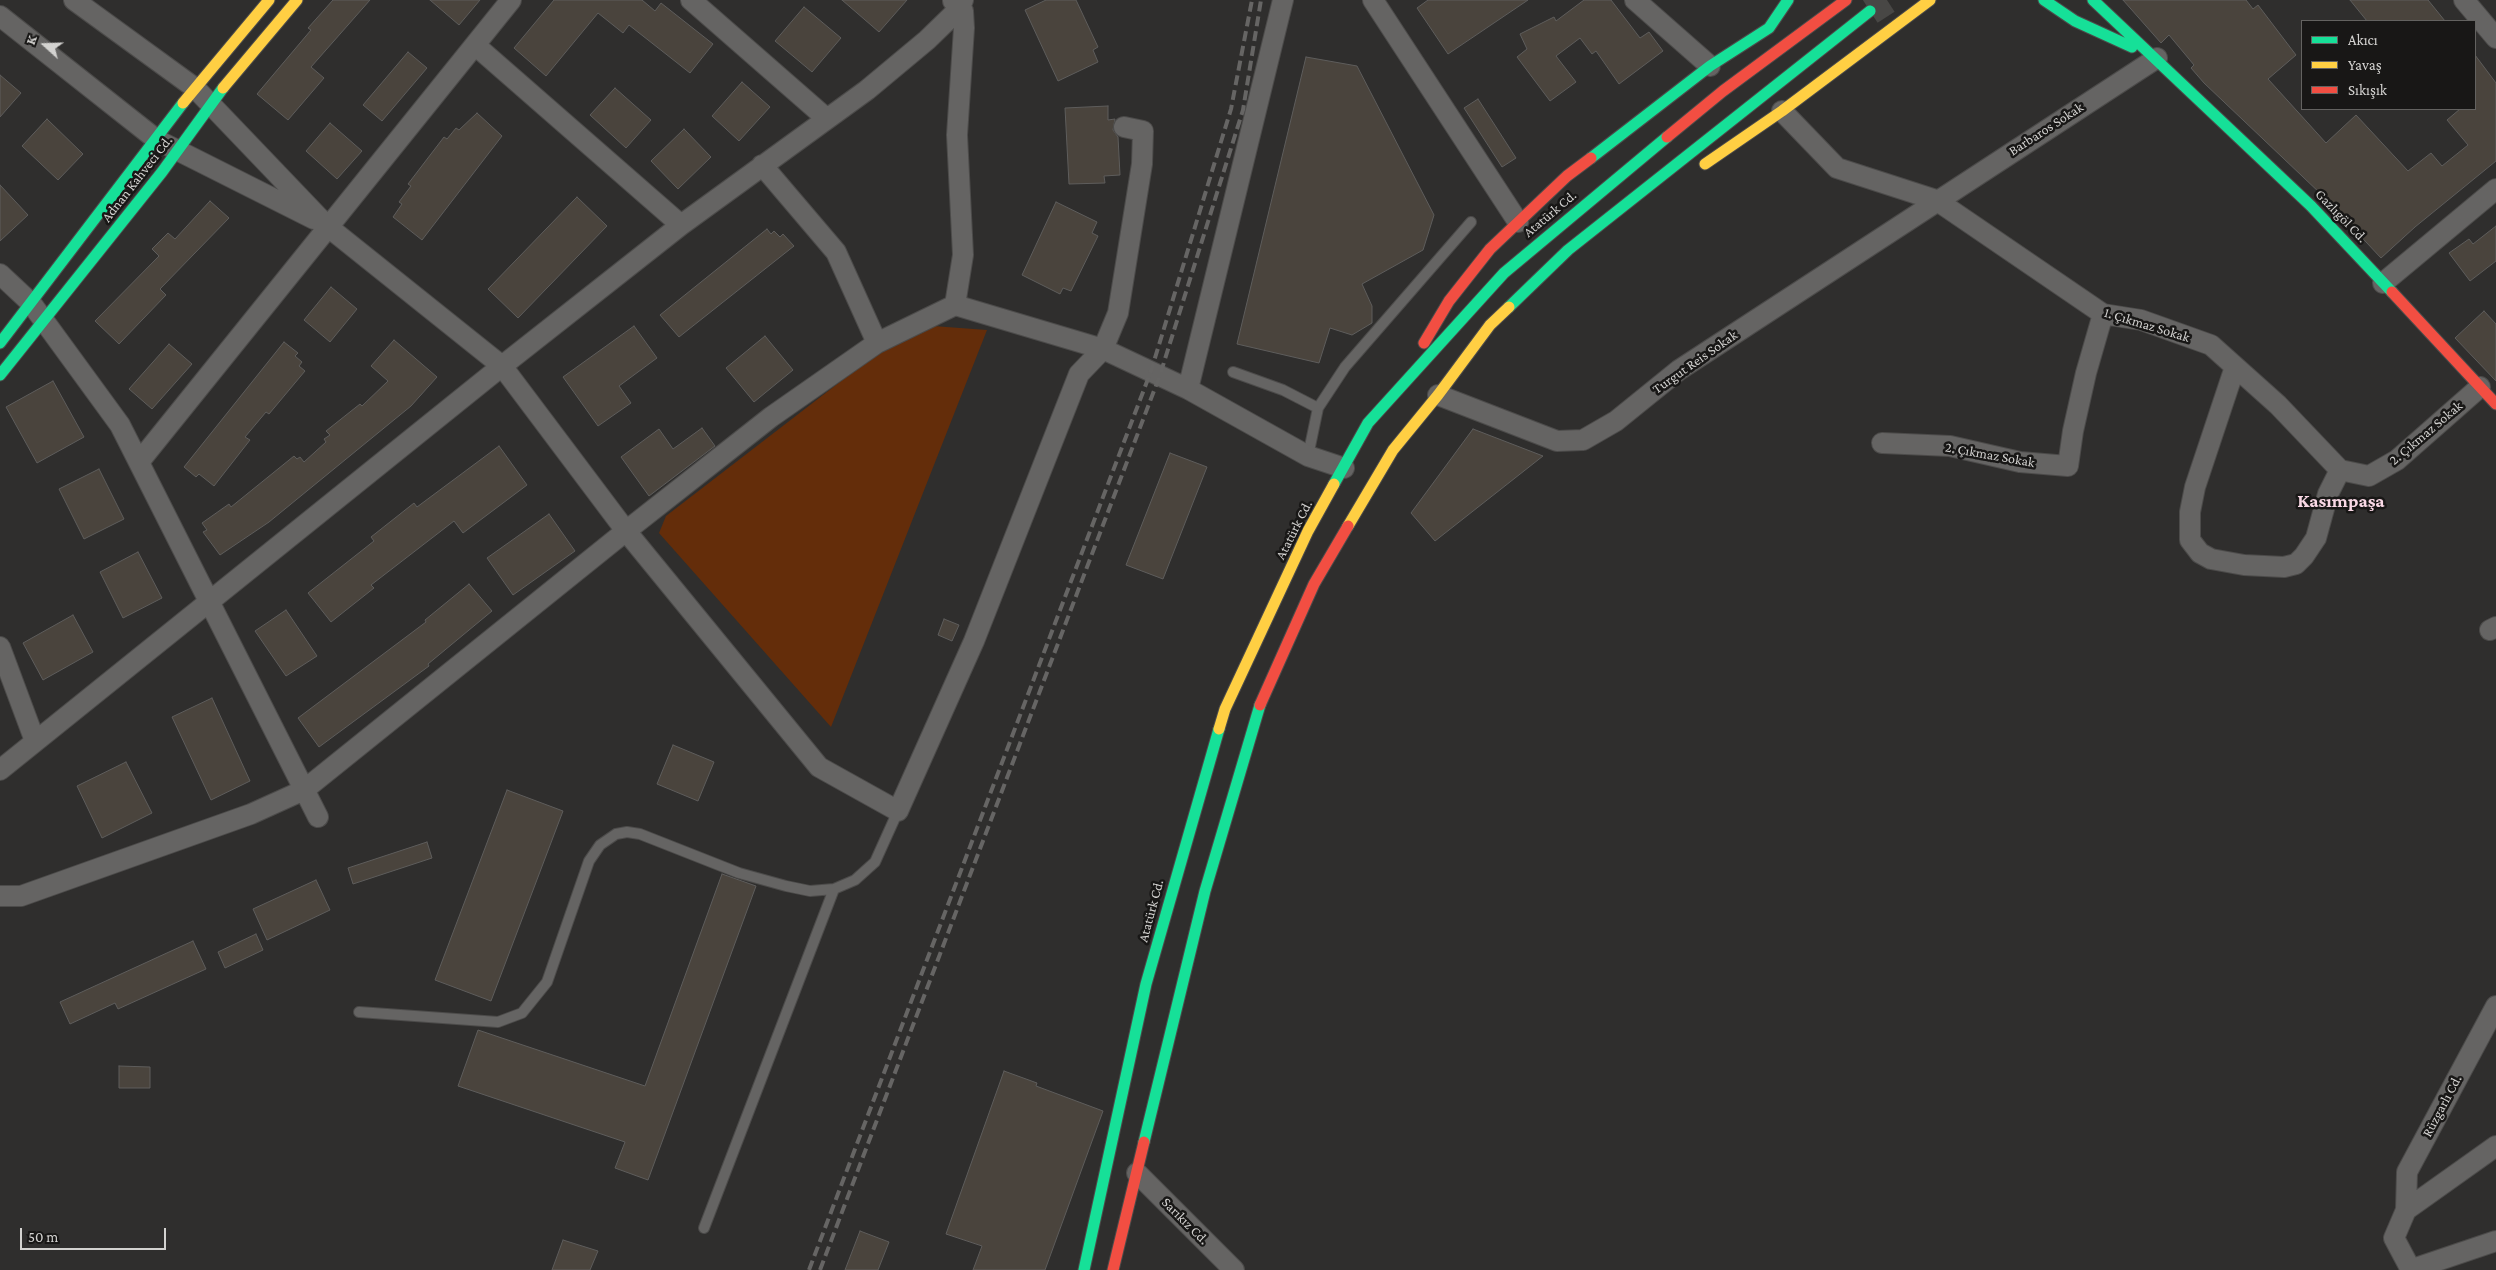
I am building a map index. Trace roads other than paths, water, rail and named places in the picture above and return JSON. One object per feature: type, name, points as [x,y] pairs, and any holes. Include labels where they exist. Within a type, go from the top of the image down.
[{"type":"main road","name":"Adnan Kahveci Cd.","points":[[0,343],[196,88],[269,0]]},
{"type":"main road","name":"Adnan Kahveci Cd.","points":[[0,375],[178,151],[234,73],[296,0]]},
{"type":"main road","points":[[1768,28],[1788,0]]},
{"type":"main road","name":"Atatürk Cd.","points":[[1084,1270],[1146,984],[1188,831],[1225,709],[1308,532],[1368,423],[1504,273],[1723,91],[1846,0]]},
{"type":"main road","points":[[1899,22],[1906,0]]},
{"type":"main road","points":[[1694,170],[1782,111],[1930,0]]},
{"type":"main road","name":"Gazlıgöl Cd.","points":[[2044,0],[2075,21],[2156,58]]},
{"type":"main road","name":"Gazlıgöl Cd.","points":[[2093,0],[2311,206],[2496,404]]},
{"type":"main road","points":[[1393,395],[1449,301],[1490,249],[1518,222],[1567,176],[1710,66],[1793,11]]},
{"type":"main road","points":[[1113,1270],[1205,891],[1256,711],[1314,584],[1393,450],[1438,395],[1490,326],[1568,250],[1870,11]]},
{"type":"main road","points":[[1594,246],[1615,225],[1647,203]]},
{"type":"main road","points":[[1438,395],[1488,347]]},
{"type":"street","points":[[74,0],[196,88],[327,226],[502,366],[626,531],[819,767],[898,811],[974,641],[1080,374],[1103,349],[1118,313],[1142,164],[1143,131],[1124,127]]},
{"type":"street","points":[[139,462],[327,226],[511,0]]},
{"type":"street","points":[[691,0],[826,118]]},
{"type":"street","points":[[1188,389],[1283,0]]},
{"type":"street","points":[[1372,0],[1518,222]]},
{"type":"street","points":[[1635,0],[1710,66]]},
{"type":"street","points":[[2464,0],[2496,38]]},
{"type":"street","points":[[0,770],[502,366],[681,225],[874,84],[927,40],[958,2],[963,11],[964,28],[956,135],[964,255],[955,305]]},
{"type":"street","points":[[0,16],[157,140],[327,226]]},
{"type":"street","points":[[475,45],[681,225]]},
{"type":"street","name":"Barbaros Sokak","points":[[1936,200],[2156,58]]},
{"type":"street","name":"1. Çıkmaz Sokak","points":[[1782,111],[1837,168],[1936,200],[2103,314],[2141,320],[2210,345],[2278,405],[2340,470]]},
{"type":"street","points":[[762,165],[836,252],[877,343]]},
{"type":"street","points":[[2383,283],[2496,189]]},
{"type":"street","name":"Turgut Reis Sokak","points":[[1438,395],[1557,441],[1583,440],[1616,422],[1679,370],[1936,200]]},
{"type":"street","points":[[0,274],[31,303],[120,425],[318,818]]},
{"type":"street","points":[[0,896],[21,896],[251,814],[304,790],[626,531],[772,417],[877,343],[955,305],[1103,349],[1188,389],[1308,456],[1344,468]]},
{"type":"street","name":"2. Çıkmaz Sokak","points":[[1882,443],[1950,446],[2020,462],[2068,466],[2072,431],[2103,314]]},
{"type":"street","points":[[2235,367],[2195,487],[2190,512],[2190,540],[2200,553],[2211,558],[2244,565],[2284,567],[2296,564],[2316,538],[2328,494],[2340,470]]},
{"type":"street","name":"2. Çıkmaz Sokak","points":[[2340,470],[2369,476],[2397,460],[2480,387]]},
{"type":"street","points":[[0,647],[35,741]]},
{"type":"street","name":"Rüzgarlı Cd.","points":[[2406,1210],[2407,1172],[2496,1006]]},
{"type":"street","points":[[2496,1146],[2406,1210],[2394,1238],[2410,1270],[2496,1241]]},
{"type":"street","name":"Sarıkız Cd.","points":[[1137,1173],[1234,1270]]},
{"type":"lane","points":[[1308,456],[1318,408],[1345,367],[1472,222]]},
{"type":"lane","points":[[1233,372],[1283,390],[1318,408]]},
{"type":"lane","points":[[359,1012],[498,1022],[522,1013],[547,982],[588,861],[600,845],[616,834],[627,832],[640,834],[739,873],[810,891],[834,889],[856,880],[875,862],[898,811]]},
{"type":"lane","points":[[704,1228],[834,889]]},
{"type":"tunnel","points":[[1870,11],[1887,0]]},
{"type":"railway","points":[[809,1270],[1151,371],[1231,109],[1252,0]]},
{"type":"railway","points":[[820,1270],[1160,375],[1243,110],[1261,0]]},
{"type":"district","name":"Kasımpaşa","points":[[2341,501]]}]
